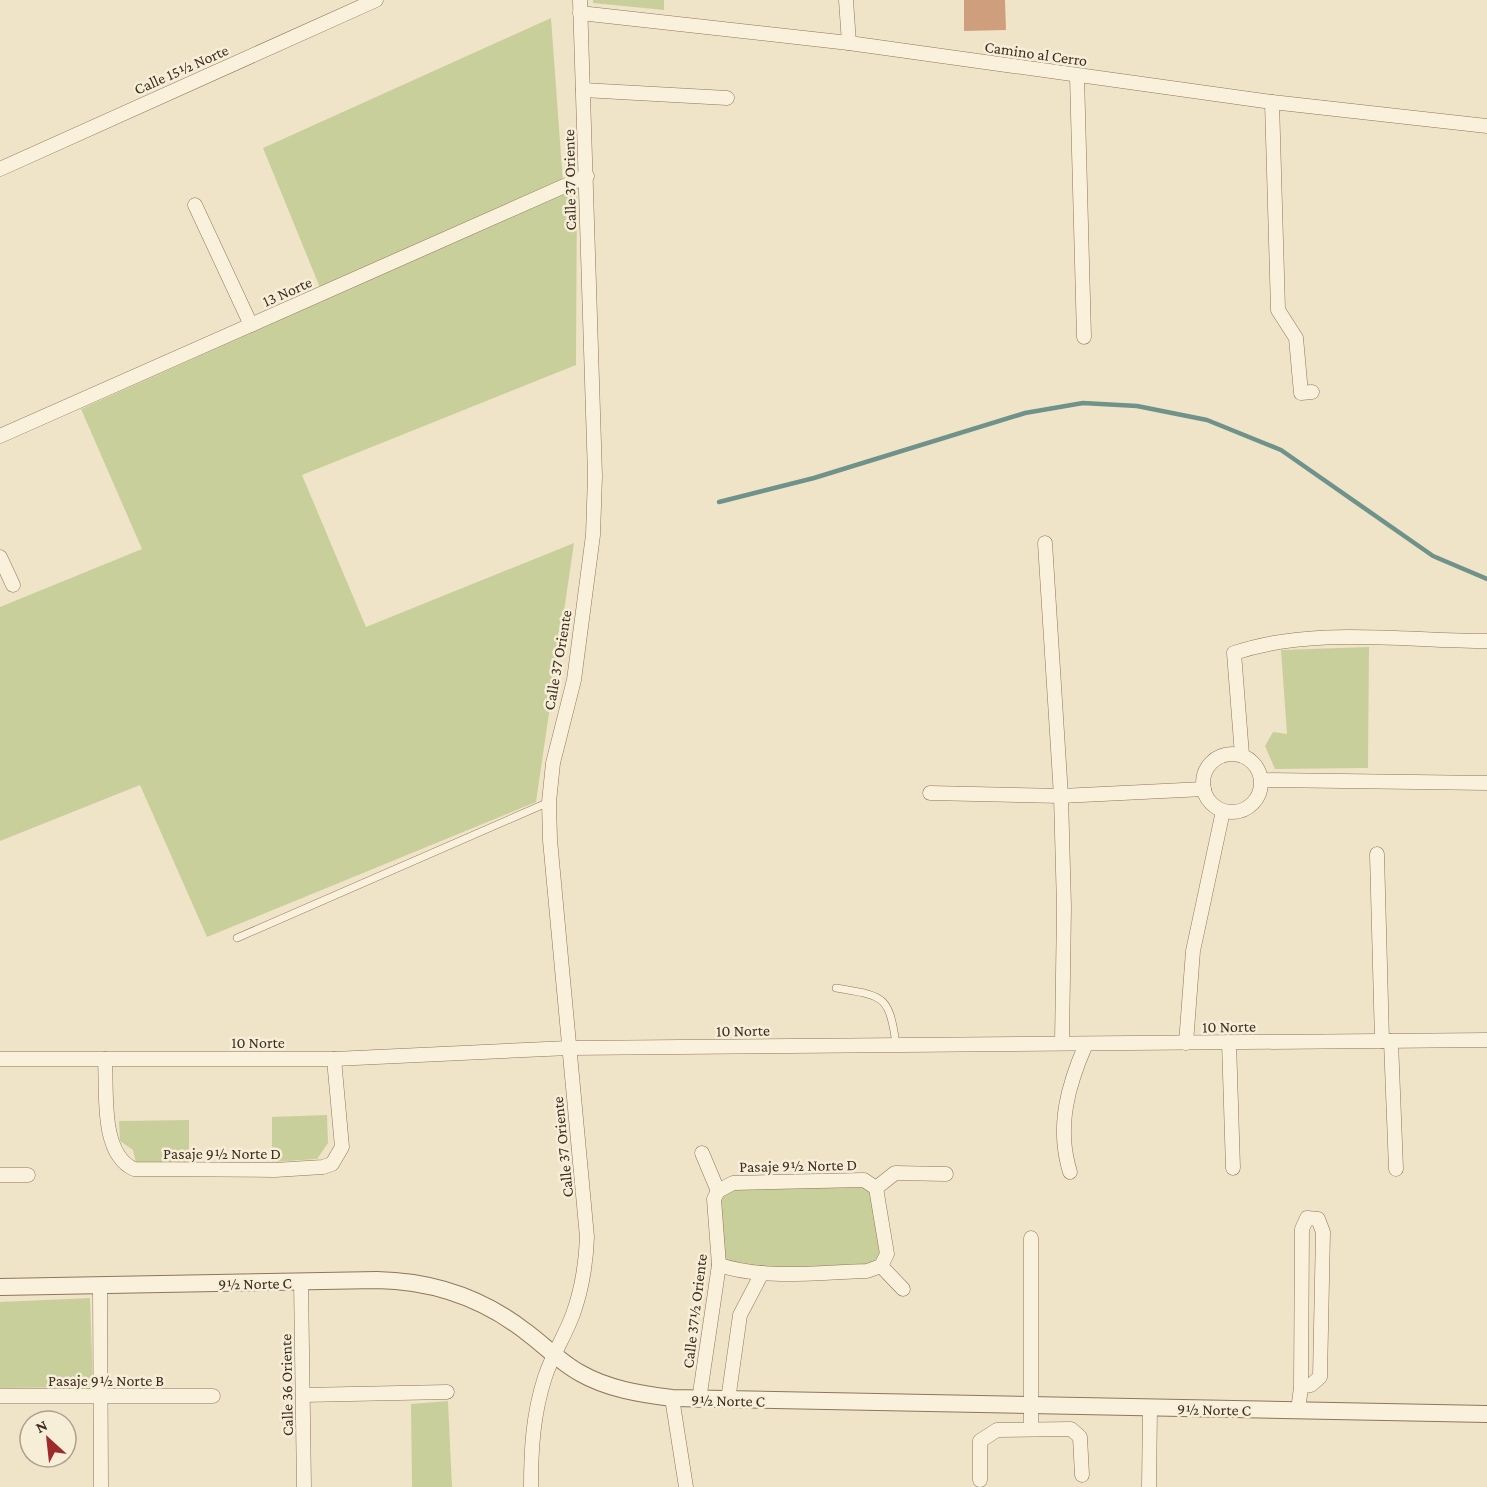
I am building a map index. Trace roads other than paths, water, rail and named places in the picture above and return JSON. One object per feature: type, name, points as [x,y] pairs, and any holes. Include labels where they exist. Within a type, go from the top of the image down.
[{"type":"street","name":"Calle 15½ Norte","points":[[0,169],[376,0]]},
{"type":"street","points":[[846,0],[849,43]]},
{"type":"street","name":"Camino al Cerro","points":[[580,7],[1272,102],[1487,126]]},
{"type":"street","name":"Calle 37 Oriente","points":[[531,1487],[535,1417],[554,1354],[573,1314],[586,1256],[586,1218],[569,1048],[549,802],[558,736],[574,680],[593,535],[595,476],[580,7]]},
{"type":"street","points":[[1077,76],[1084,337]]},
{"type":"street","points":[[583,90],[727,98]]},
{"type":"street","points":[[1272,102],[1278,310],[1296,338],[1300,393],[1312,392]]},
{"type":"street","name":"13 Norte","points":[[0,436],[587,176]]},
{"type":"street","points":[[195,205],[251,325]]},
{"type":"street","points":[[1045,543],[1061,796],[1064,907],[1062,1042]]},
{"type":"street","points":[[0,557],[13,585]]},
{"type":"street","points":[[1242,755],[1234,653],[1266,642],[1357,637],[1422,641],[1487,641]]},
{"type":"street","points":[[1242,755],[1255,765],[1262,780],[1255,802],[1246,809],[1234,812],[1223,811],[1209,800],[1204,789],[1204,779],[1213,761],[1222,756],[1242,755]]},
{"type":"street","points":[[1262,780],[1487,783]]},
{"type":"street","points":[[930,793],[1061,796],[1204,789]]},
{"type":"street","points":[[1186,1043],[1193,951],[1223,811]]},
{"type":"street","points":[[1377,854],[1386,1041],[1396,1169]]},
{"type":"street","name":"10 Norte","points":[[0,1059],[334,1059],[569,1048],[1487,1040]]},
{"type":"street","points":[[1229,1042],[1233,1168]]},
{"type":"street","points":[[1070,1172],[1063,1139],[1066,1096],[1086,1044]]},
{"type":"street","name":"Pasaje 9½ Norte D","points":[[105,1059],[112,1145],[122,1164],[134,1169],[275,1170],[323,1167],[332,1164],[342,1147],[334,1059]]},
{"type":"street","points":[[702,1153],[718,1191]]},
{"type":"street","name":"Pasaje 9½ Norte D","points":[[718,1191],[733,1182],[864,1180],[876,1188],[895,1173],[946,1174]]},
{"type":"street","points":[[0,1175],[28,1175]]},
{"type":"street","points":[[719,1265],[738,1271],[762,1273],[867,1271],[881,1266],[887,1254],[876,1188]]},
{"type":"street","name":"Calle 37½ Oriente","points":[[699,1400],[719,1265],[714,1199],[718,1191]]},
{"type":"street","points":[[1298,1411],[1301,1387],[1302,1229],[1308,1218],[1318,1219],[1322,1226],[1320,1377],[1311,1385],[1301,1387]]},
{"type":"street","points":[[1031,1238],[1031,1429]]},
{"type":"street","points":[[1301,1262],[1322,1262]]},
{"type":"street","points":[[881,1266],[903,1289]]},
{"type":"street","points":[[728,1400],[740,1315],[762,1273]]},
{"type":"street","name":"9½ Norte C","points":[[0,1287],[398,1281],[439,1287],[495,1309],[579,1373],[605,1385],[672,1398],[1487,1414]]},
{"type":"street","name":"Calle 36 Oriente","points":[[301,1282],[304,1487]]},
{"type":"street","points":[[100,1285],[101,1487]]},
{"type":"street","points":[[1301,1301],[1322,1301]]},
{"type":"street","points":[[1301,1342],[1321,1342]]},
{"type":"street","points":[[303,1395],[447,1392]]},
{"type":"street","name":"Pasaje 9½ Norte B","points":[[0,1396],[213,1396]]},
{"type":"street","points":[[672,1398],[686,1487]]},
{"type":"street","points":[[1149,1487],[1150,1408]]},
{"type":"street","points":[[980,1480],[981,1441],[997,1430],[1077,1431],[1080,1437],[1082,1475]]},
{"type":"lane","points":[[237,938],[549,802]]},
{"type":"lane","points":[[836,988],[876,994],[884,1001],[889,1010],[896,1044]]},
{"type":"waterway","points":[[719,502],[814,478],[1025,413],[1083,403],[1137,406],[1207,420],[1281,450],[1433,556],[1487,579]]}]
